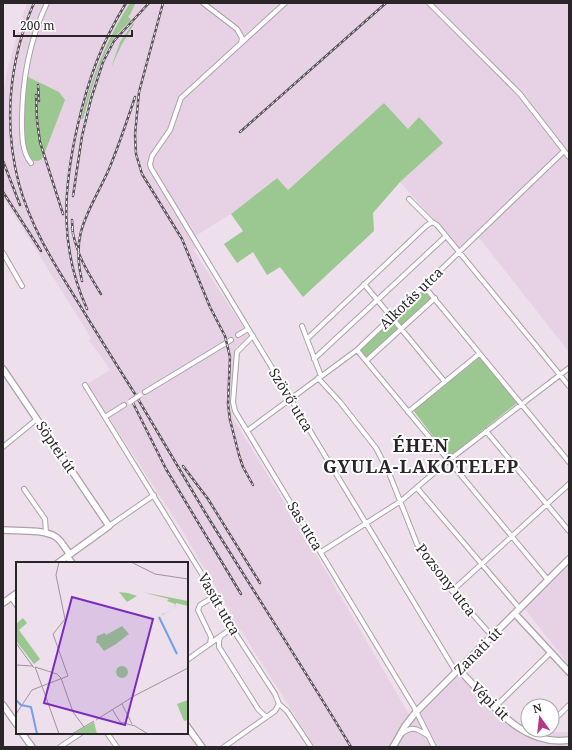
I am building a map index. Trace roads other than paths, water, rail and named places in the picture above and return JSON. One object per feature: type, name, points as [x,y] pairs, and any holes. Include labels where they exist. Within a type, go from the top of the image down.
[{"type":"street","points":[[31,163],[26,155],[23,140],[23,87],[31,45],[47,3]]},
{"type":"street","points":[[203,3],[237,28],[242,38],[241,44]]},
{"type":"street","points":[[241,44],[285,3]]},
{"type":"street","points":[[429,3],[513,86],[569,157]]},
{"type":"street","name":"Szövő utca","points":[[241,44],[181,98],[170,130],[152,156],[151,168],[366,524],[458,671]]},
{"type":"street","name":"Alkotás utca","points":[[247,431],[357,350],[564,151]]},
{"type":"street","points":[[409,199],[432,222],[437,225],[569,386]]},
{"type":"street","points":[[306,339],[432,222]]},
{"type":"street","points":[[314,359],[446,236]]},
{"type":"street","points":[[3,253],[22,286]]},
{"type":"street","points":[[364,284],[445,382]]},
{"type":"street","points":[[424,286],[569,462]]},
{"type":"street","name":"Alkotás utca","points":[[366,361],[435,298]]},
{"type":"street","points":[[302,326],[320,377]]},
{"type":"street","points":[[238,335],[248,328]]},
{"type":"street","name":"Sas utca","points":[[253,336],[237,352],[233,398],[235,411],[416,712],[434,747]]},
{"type":"street","points":[[146,392],[231,340]]},
{"type":"street","points":[[357,350],[548,580]]},
{"type":"street","points":[[408,412],[479,354]]},
{"type":"street","points":[[321,552],[401,501],[448,460],[569,368]]},
{"type":"street","name":"Söptei út","points":[[3,369],[109,526]]},
{"type":"street","name":"Pozsony utca","points":[[320,377],[376,448],[389,473],[421,551],[452,591],[492,636]]},
{"type":"street","name":"Vasút utca","points":[[85,385],[154,495],[215,596],[232,628],[275,694],[279,704],[287,711],[311,747]]},
{"type":"street","points":[[130,402],[140,396]]},
{"type":"street","points":[[105,417],[124,405]]},
{"type":"street","points":[[3,447],[37,419]]},
{"type":"street","points":[[486,432],[569,531]]},
{"type":"street","points":[[452,591],[569,484]]},
{"type":"street","points":[[417,488],[481,564],[518,614],[569,672]]},
{"type":"street","points":[[24,489],[45,519],[46,533]]},
{"type":"street","points":[[59,562],[154,495]]},
{"type":"street","points":[[3,530],[46,533],[57,538],[72,562]]},
{"type":"street","name":"Zanati út","points":[[393,747],[405,726],[416,712],[492,636],[518,614],[569,559]]},
{"type":"street","points":[[3,603],[16,594]]},
{"type":"street","points":[[210,644],[211,637],[198,610],[200,605],[215,596]]},
{"type":"street","points":[[11,597],[16,604]]},
{"type":"street","points":[[188,659],[232,628]]},
{"type":"street","points":[[221,636],[219,640],[220,647],[258,709],[266,717]]},
{"type":"street","points":[[210,644],[220,647]]},
{"type":"street","points":[[495,707],[551,652]]},
{"type":"street","name":"Vépi út","points":[[458,671],[520,729]]},
{"type":"street","points":[[224,747],[277,709],[279,704]]},
{"type":"street","points":[[3,705],[16,724]]},
{"type":"street","points":[[560,714],[569,705]]},
{"type":"street","points":[[188,727],[202,747]]},
{"type":"street","points":[[400,735],[409,729],[413,729],[428,735]]},
{"type":"street","points":[[23,734],[32,747]]},
{"type":"street","points":[[60,747],[80,734]]},
{"type":"street","points":[[108,734],[117,747]]},
{"type":"street","name":"Vépi út","points":[[542,738],[555,741],[569,740]]},
{"type":"railway","points":[[34,3],[19,47],[14,69],[10,115],[14,161],[19,184],[29,213],[57,268],[135,394],[206,514],[351,747]]},
{"type":"railway","points":[[87,309],[78,286],[68,240],[66,218],[69,172],[78,124],[91,76],[103,47],[126,3]]},
{"type":"railway","points":[[73,196],[82,136],[91,99],[103,62],[114,41],[149,3]]},
{"type":"railway","points":[[163,3],[139,92],[135,135],[136,154],[142,174],[182,239],[210,307],[225,336],[230,357],[228,404],[230,420],[243,467],[253,485]]},
{"type":"railway","points":[[240,132],[386,3]]},
{"type":"railway","points":[[38,85],[39,101]]},
{"type":"railway","points":[[36,95],[40,142],[63,214]]},
{"type":"railway","points":[[82,281],[78,248],[80,235],[89,210],[120,142],[135,97]]},
{"type":"railway","points":[[3,161],[20,205]]},
{"type":"railway","points":[[3,192],[41,251]]},
{"type":"railway","points":[[72,220],[73,234]]},
{"type":"railway","points":[[72,228],[76,246],[87,271],[101,294]]},
{"type":"railway","points":[[133,403],[166,469],[241,594]]},
{"type":"railway","points":[[183,466],[208,499],[260,583]]},
{"type":"district","name":"ÉHEN GYULA-LAKÓTELEP","points":[[421,456]]}]
